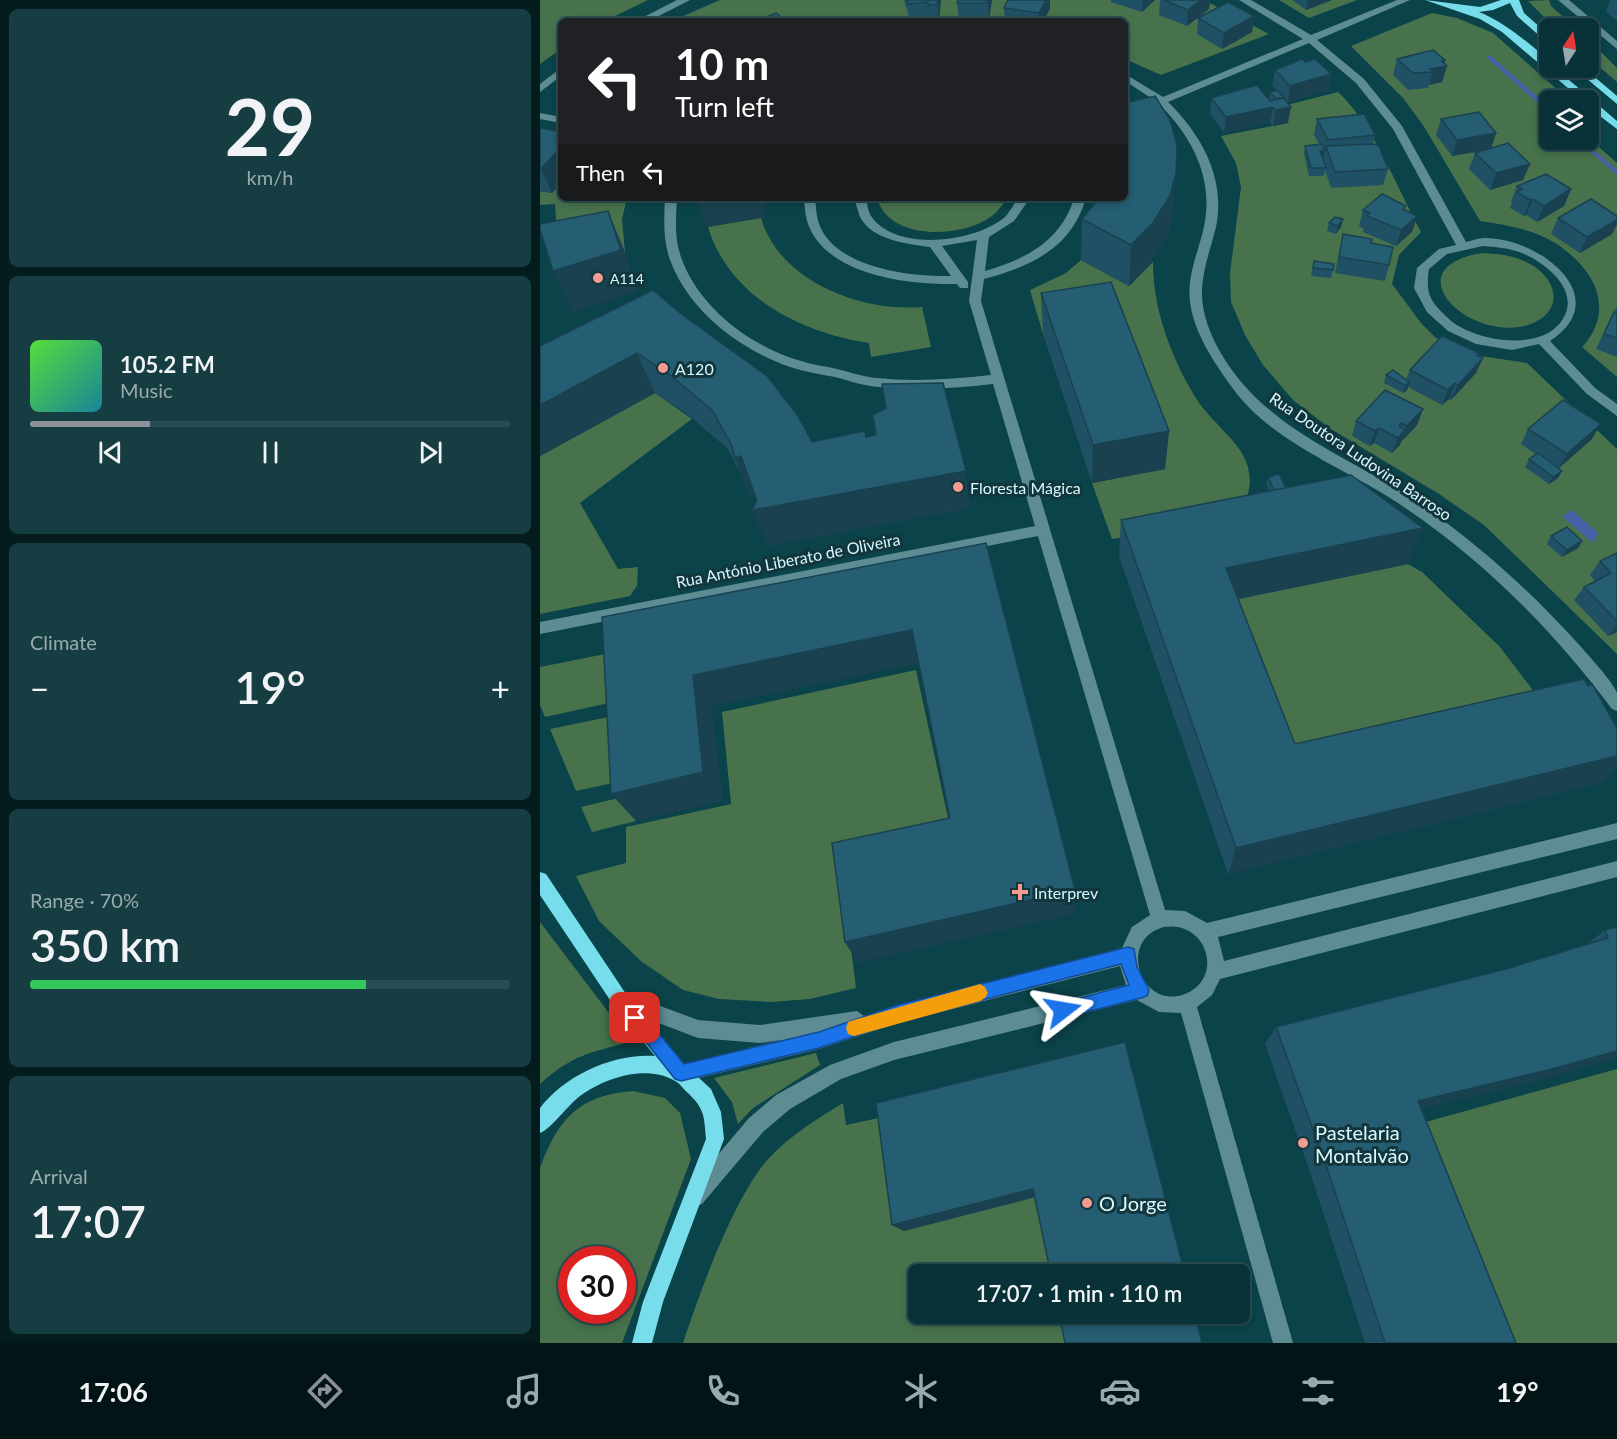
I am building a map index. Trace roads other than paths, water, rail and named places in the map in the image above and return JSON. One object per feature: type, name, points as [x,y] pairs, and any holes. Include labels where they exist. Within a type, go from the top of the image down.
[{"type":"main road","points":[[1430,0],[1482,15],[1503,26],[1539,57]]},
{"type":"main road","points":[[1453,8],[1489,8],[1508,0]]},
{"type":"main road","points":[[1514,0],[1520,14],[1539,32]]},
{"type":"main road","points":[[1562,78],[1576,90]]},
{"type":"main road","points":[[1591,78],[1617,100]]},
{"type":"main road","points":[[1599,110],[1617,126]]},
{"type":"main road","points":[[540,880],[620,1000],[681,1073],[704,1096],[712,1112],[716,1139],[653,1302],[642,1343]]},
{"type":"main road","points":[[540,1124],[564,1097],[585,1082],[605,1073],[653,1065],[681,1073]]},
{"type":"street","points":[[647,18],[685,0]]},
{"type":"street","points":[[1244,0],[1310,39],[1360,81],[1383,106],[1398,128],[1461,244]]},
{"type":"street","points":[[1128,115],[1405,0],[1418,0]]},
{"type":"street","points":[[1563,0],[1617,46]]},
{"type":"street","points":[[540,89],[558,73]]},
{"type":"street","name":"Rua Doutora Ludovina Barroso","points":[[1128,78],[1162,100],[1185,126],[1210,168],[1214,191],[1212,218],[1196,280],[1196,303],[1206,333],[1222,365],[1267,415],[1324,454],[1406,501],[1478,558],[1582,658],[1617,704]]},
{"type":"street","points":[[540,116],[558,119]]},
{"type":"street","points":[[671,201],[667,223],[675,264],[700,304],[737,335],[793,363],[878,383],[946,385],[999,380]]},
{"type":"street","points":[[808,201],[812,222],[823,239],[843,257],[868,269],[895,277],[929,281],[960,279]]},
{"type":"street","points":[[860,201],[869,219],[885,232],[907,241],[934,244],[961,242],[983,236],[1006,224],[1020,209],[1023,201]]},
{"type":"street","points":[[977,277],[1013,266],[1047,247],[1069,225],[1079,201]]},
{"type":"street","points":[[975,301],[983,236]]},
{"type":"street","points":[[1494,243],[1527,251],[1547,261],[1562,274],[1573,297],[1574,305],[1570,320],[1559,332],[1542,340],[1518,345],[1492,343],[1467,336],[1445,324],[1429,309],[1420,293],[1420,276],[1427,262],[1441,251],[1461,244],[1494,243]]},
{"type":"street","points":[[934,244],[975,301],[1159,918]]},
{"type":"street","points":[[1542,340],[1592,391],[1617,411]]},
{"type":"street","name":"Rua António Liberato de Oliveira","points":[[540,628],[1043,530]]},
{"type":"street","points":[[1204,932],[1617,831]]},
{"type":"street","points":[[1215,972],[1617,869]]},
{"type":"street","points":[[1159,918],[1179,918],[1192,923],[1204,932],[1216,958],[1215,972],[1209,986],[1200,996],[1187,1003],[1172,1004],[1158,1001],[1141,990],[1129,969],[1128,955],[1132,941],[1140,930],[1159,918]]},
{"type":"street","points":[[681,1073],[819,1040],[898,1014],[1128,955]]},
{"type":"street","points":[[692,1201],[756,1125],[783,1102],[836,1071],[894,1051],[1141,990]]},
{"type":"street","points":[[620,1000],[698,1029],[760,1034],[898,1014]]},
{"type":"street","points":[[1187,1003],[1283,1343]]},
{"type":"water","points":[[1572,510],[1598,533],[1593,543],[1562,516]]},
{"type":"waterway","points":[[1489,57],[1539,102]]},
{"type":"waterway","points":[[1591,150],[1617,173]]},
{"type":"place","name":"A114","points":[[598,278]]},
{"type":"place","name":"A120","points":[[663,368]]},
{"type":"place","name":"Floresta Mágica","points":[[958,487]]},
{"type":"place","name":"Interprev","points":[[1020,892]]},
{"type":"place","name":"Pastelaria Montalvão","points":[[1303,1143]]},
{"type":"place","name":"O Jorge","points":[[1087,1203]]}]
